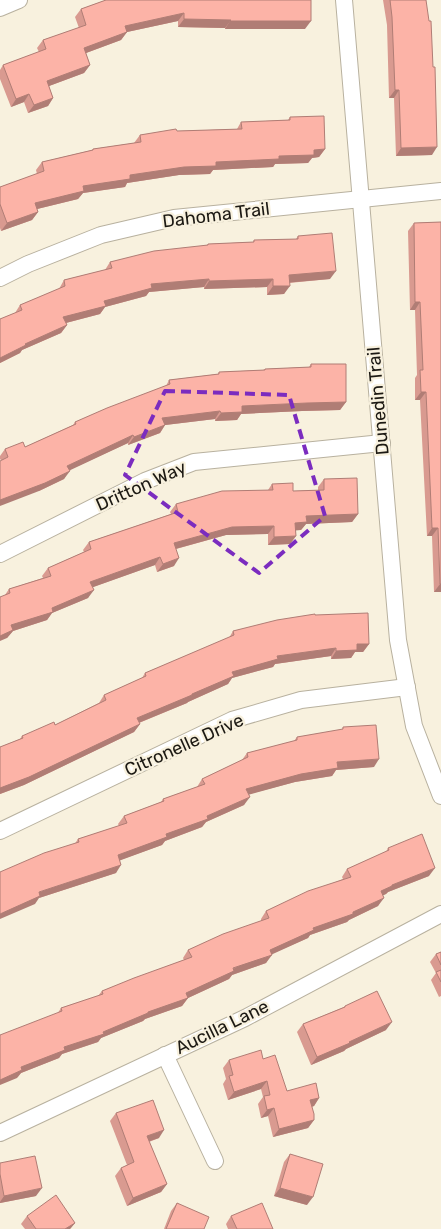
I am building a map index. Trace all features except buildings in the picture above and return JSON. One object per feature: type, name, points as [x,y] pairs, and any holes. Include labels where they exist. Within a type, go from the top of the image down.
[{"type":"street","points":[[0,8],[20,0]]},
{"type":"street","name":"Dunedin Trail","points":[[344,0],[398,640],[414,726],[441,796]]},
{"type":"street","name":"Dahoma Trail","points":[[0,278],[28,264],[101,235],[174,218],[441,191]]},
{"type":"street","name":"Dritton Way","points":[[0,554],[145,481],[194,462],[382,443]]},
{"type":"street","name":"Citronelle Drive","points":[[0,831],[232,720],[300,700],[407,688]]},
{"type":"street","name":"Aucilla Lane","points":[[0,1133],[245,1018],[441,914]]},
{"type":"street","points":[[165,1055],[215,1161]]},
{"type":"highlighted area","points":[[165,391],[289,395],[325,516],[259,573],[125,475]]}]
